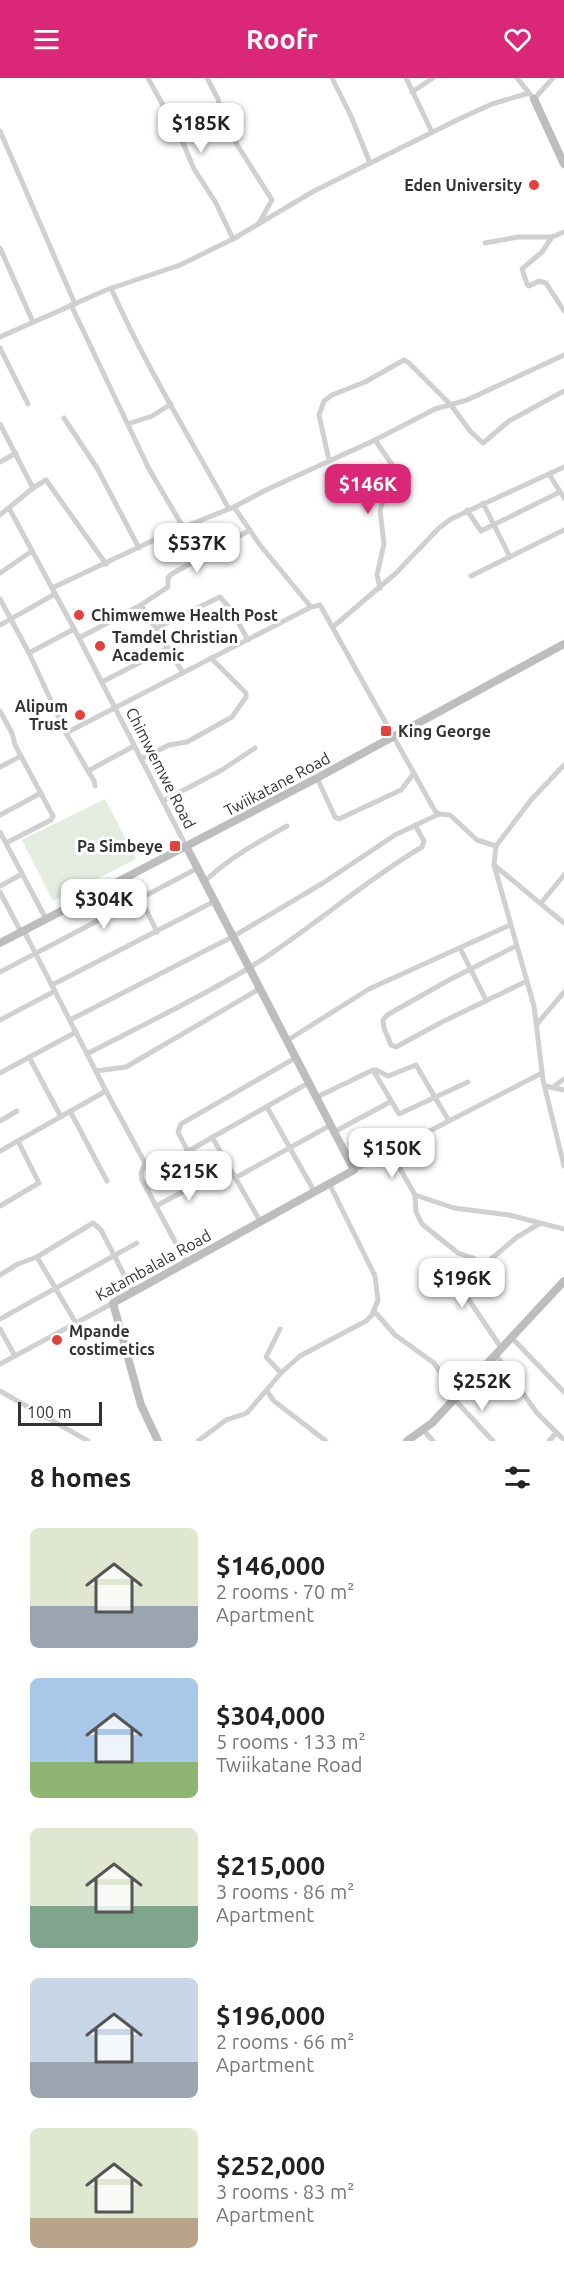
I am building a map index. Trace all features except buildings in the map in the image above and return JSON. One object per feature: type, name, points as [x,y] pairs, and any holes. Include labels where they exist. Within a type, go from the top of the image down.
[{"type":"main road","points":[[531,96],[562,152],[564,164]]},
{"type":"main road","name":"Twiikatane Road","points":[[0,943],[316,778],[564,644]]},
{"type":"main road","name":"Chimwemwe Road","points":[[186,846],[354,1170]]},
{"type":"main road","name":"Katambalala Road","points":[[113,1303],[354,1170]]},
{"type":"main road","points":[[407,1441],[423,1430],[456,1398],[564,1281]]},
{"type":"main road","points":[[113,1303],[141,1405],[158,1441]]},
{"type":"street","points":[[148,78],[233,239]]},
{"type":"street","points":[[207,78],[217,97],[223,120],[272,200],[258,224]]},
{"type":"street","points":[[332,78],[370,163]]},
{"type":"street","points":[[406,78],[432,132]]},
{"type":"street","points":[[412,92],[433,78]]},
{"type":"street","points":[[516,78],[531,96]]},
{"type":"street","points":[[0,337],[111,288],[169,269],[233,239],[314,191],[432,132],[492,104],[531,96],[553,78]]},
{"type":"street","points":[[0,131],[105,381],[153,479],[183,527]]},
{"type":"street","points":[[485,243],[518,237],[552,237],[564,232]]},
{"type":"street","points":[[552,237],[542,252],[522,269],[529,286],[539,281],[546,283],[564,311]]},
{"type":"street","points":[[0,248],[33,322]]},
{"type":"street","points":[[111,288],[148,367],[232,508],[311,607]]},
{"type":"street","points":[[0,348],[28,404]]},
{"type":"street","points":[[0,625],[54,591],[183,527],[232,508],[375,440],[429,411],[467,400],[564,356]]},
{"type":"street","points":[[329,460],[319,415],[324,401],[403,361],[409,363],[451,405],[470,431],[483,444],[509,421],[564,392]]},
{"type":"street","points":[[128,424],[152,416],[171,404]]},
{"type":"street","points":[[64,418],[97,468],[139,548]]},
{"type":"street","points":[[0,424],[33,488]]},
{"type":"street","points":[[375,440],[395,469],[380,512],[384,544],[377,575],[380,588]]},
{"type":"street","points":[[0,462],[16,453]]},
{"type":"street","points":[[334,626],[380,588],[439,528],[466,510],[564,467]]},
{"type":"street","points":[[549,474],[564,498]]},
{"type":"street","points":[[0,515],[44,480],[47,481],[106,564]]},
{"type":"street","points":[[466,510],[480,531],[560,492]]},
{"type":"street","points":[[483,503],[510,557]]},
{"type":"street","name":"Chimwemwe Road","points":[[9,508],[186,846]]},
{"type":"street","points":[[79,638],[141,605],[168,587],[170,575],[250,530]]},
{"type":"street","points":[[471,576],[564,530]]},
{"type":"street","points":[[0,573],[32,551]]},
{"type":"street","points":[[156,628],[220,597],[232,611],[248,639]]},
{"type":"street","points":[[0,599],[66,733],[95,786]]},
{"type":"street","points":[[141,605],[183,673]]},
{"type":"street","points":[[66,733],[311,607],[321,605],[435,811],[439,814]]},
{"type":"street","points":[[28,652],[74,629]]},
{"type":"street","points":[[102,682],[168,648]]},
{"type":"street","points":[[141,759],[169,745],[187,742],[236,714],[246,693],[211,658]]},
{"type":"street","points":[[0,711],[21,756],[53,813],[52,818],[6,843]]},
{"type":"street","points":[[88,771],[134,746]]},
{"type":"street","points":[[163,801],[222,770],[255,748]]},
{"type":"street","points":[[0,767],[21,756]]},
{"type":"street","points":[[564,765],[531,800],[496,846],[494,866],[527,981],[537,1024],[542,1073],[564,1166]]},
{"type":"street","points":[[316,778],[335,817],[339,819],[401,790],[414,773]]},
{"type":"street","points":[[0,815],[41,793]]},
{"type":"street","points":[[70,1020],[234,936],[323,883],[385,841],[439,814],[450,815],[477,840],[496,846]]},
{"type":"street","points":[[87,1054],[250,967],[384,870],[422,847],[424,841],[415,825]]},
{"type":"street","points":[[205,881],[239,854],[287,826]]},
{"type":"street","points":[[0,832],[46,919]]},
{"type":"street","points":[[494,866],[564,923]]},
{"type":"street","points":[[0,972],[198,868]]},
{"type":"street","points":[[0,886],[22,873]]},
{"type":"street","points":[[541,903],[564,875]]},
{"type":"street","points":[[0,892],[36,954],[144,1160],[141,1177],[186,1262]]},
{"type":"street","points":[[140,897],[157,932]]},
{"type":"street","points":[[0,1020],[53,988],[215,901]]},
{"type":"street","points":[[288,1040],[369,989],[510,926]]},
{"type":"street","points":[[516,946],[385,1017],[384,1028],[391,1045],[398,1046],[527,981]]},
{"type":"street","points":[[460,948],[486,1000]]},
{"type":"street","points":[[96,1071],[126,1067],[261,988]]},
{"type":"street","points":[[537,1024],[564,992]]},
{"type":"street","points":[[0,1074],[76,1032]]},
{"type":"street","points":[[297,1057],[184,1122],[178,1129],[187,1150],[309,1082]]},
{"type":"street","points":[[29,1058],[61,1117]]},
{"type":"street","points":[[317,1097],[373,1070],[388,1076],[418,1065],[449,1121]]},
{"type":"street","points":[[373,1070],[399,1114],[468,1082]]},
{"type":"street","name":"Katambalala Road","points":[[354,1170],[542,1073]]},
{"type":"street","points":[[553,1087],[564,1079]]},
{"type":"street","points":[[545,1086],[564,1090]]},
{"type":"street","points":[[1,1149],[18,1142],[106,1091]]},
{"type":"street","points":[[235,1178],[290,1148],[390,1102]]},
{"type":"street","points":[[267,1107],[314,1191]]},
{"type":"street","points":[[0,1120],[17,1111]]},
{"type":"street","points":[[70,1112],[107,1181]]},
{"type":"street","points":[[212,1137],[260,1221]]},
{"type":"street","points":[[0,1206],[39,1183],[18,1142]]},
{"type":"street","points":[[390,1151],[415,1195],[416,1212],[422,1224],[458,1253],[473,1258],[484,1266]]},
{"type":"street","points":[[156,1206],[211,1177]]},
{"type":"street","points":[[198,1441],[226,1420],[244,1416],[281,1373],[300,1356],[366,1321],[375,1312],[379,1292],[375,1276],[329,1183]]},
{"type":"street","points":[[415,1195],[454,1208],[508,1215],[564,1229]]},
{"type":"street","points":[[0,1275],[18,1264],[37,1257],[93,1223],[99,1228],[133,1292]]},
{"type":"street","points":[[539,1224],[517,1237],[484,1266],[483,1271],[464,1291],[537,1413],[560,1433],[564,1440]]},
{"type":"street","points":[[0,1319],[137,1243]]},
{"type":"street","points":[[37,1257],[76,1323]]},
{"type":"street","name":"Katambalala Road","points":[[0,1365],[113,1303]]},
{"type":"street","points":[[375,1312],[401,1340],[434,1363],[456,1398],[493,1441]]},
{"type":"street","points":[[0,1329],[15,1356]]},
{"type":"street","points":[[280,1329],[266,1357],[281,1373]]},
{"type":"street","points":[[512,1338],[564,1392]]},
{"type":"street","points":[[267,1390],[274,1401],[326,1441]]},
{"type":"street","points":[[0,1391],[88,1441]]},
{"type":"street","points":[[423,1430],[433,1441]]},
{"type":"street","points":[[549,1441],[560,1433]]},
{"type":"shaded area","points":[[105,799],[136,859],[53,901],[22,840]]},
{"type":"place","name":"Eden University","points":[[534,185]]},
{"type":"place","name":"Chimwemwe Health Post","points":[[79,615]]},
{"type":"place","name":"Tamdel Christian Academic","points":[[100,646]]},
{"type":"place","name":"Alipum Trust","points":[[80,715]]},
{"type":"place","name":"King George","points":[[386,731]]},
{"type":"place","name":"Pa Simbeye","points":[[175,846]]},
{"type":"place","name":"Mpande costimetics","points":[[57,1340]]}]
